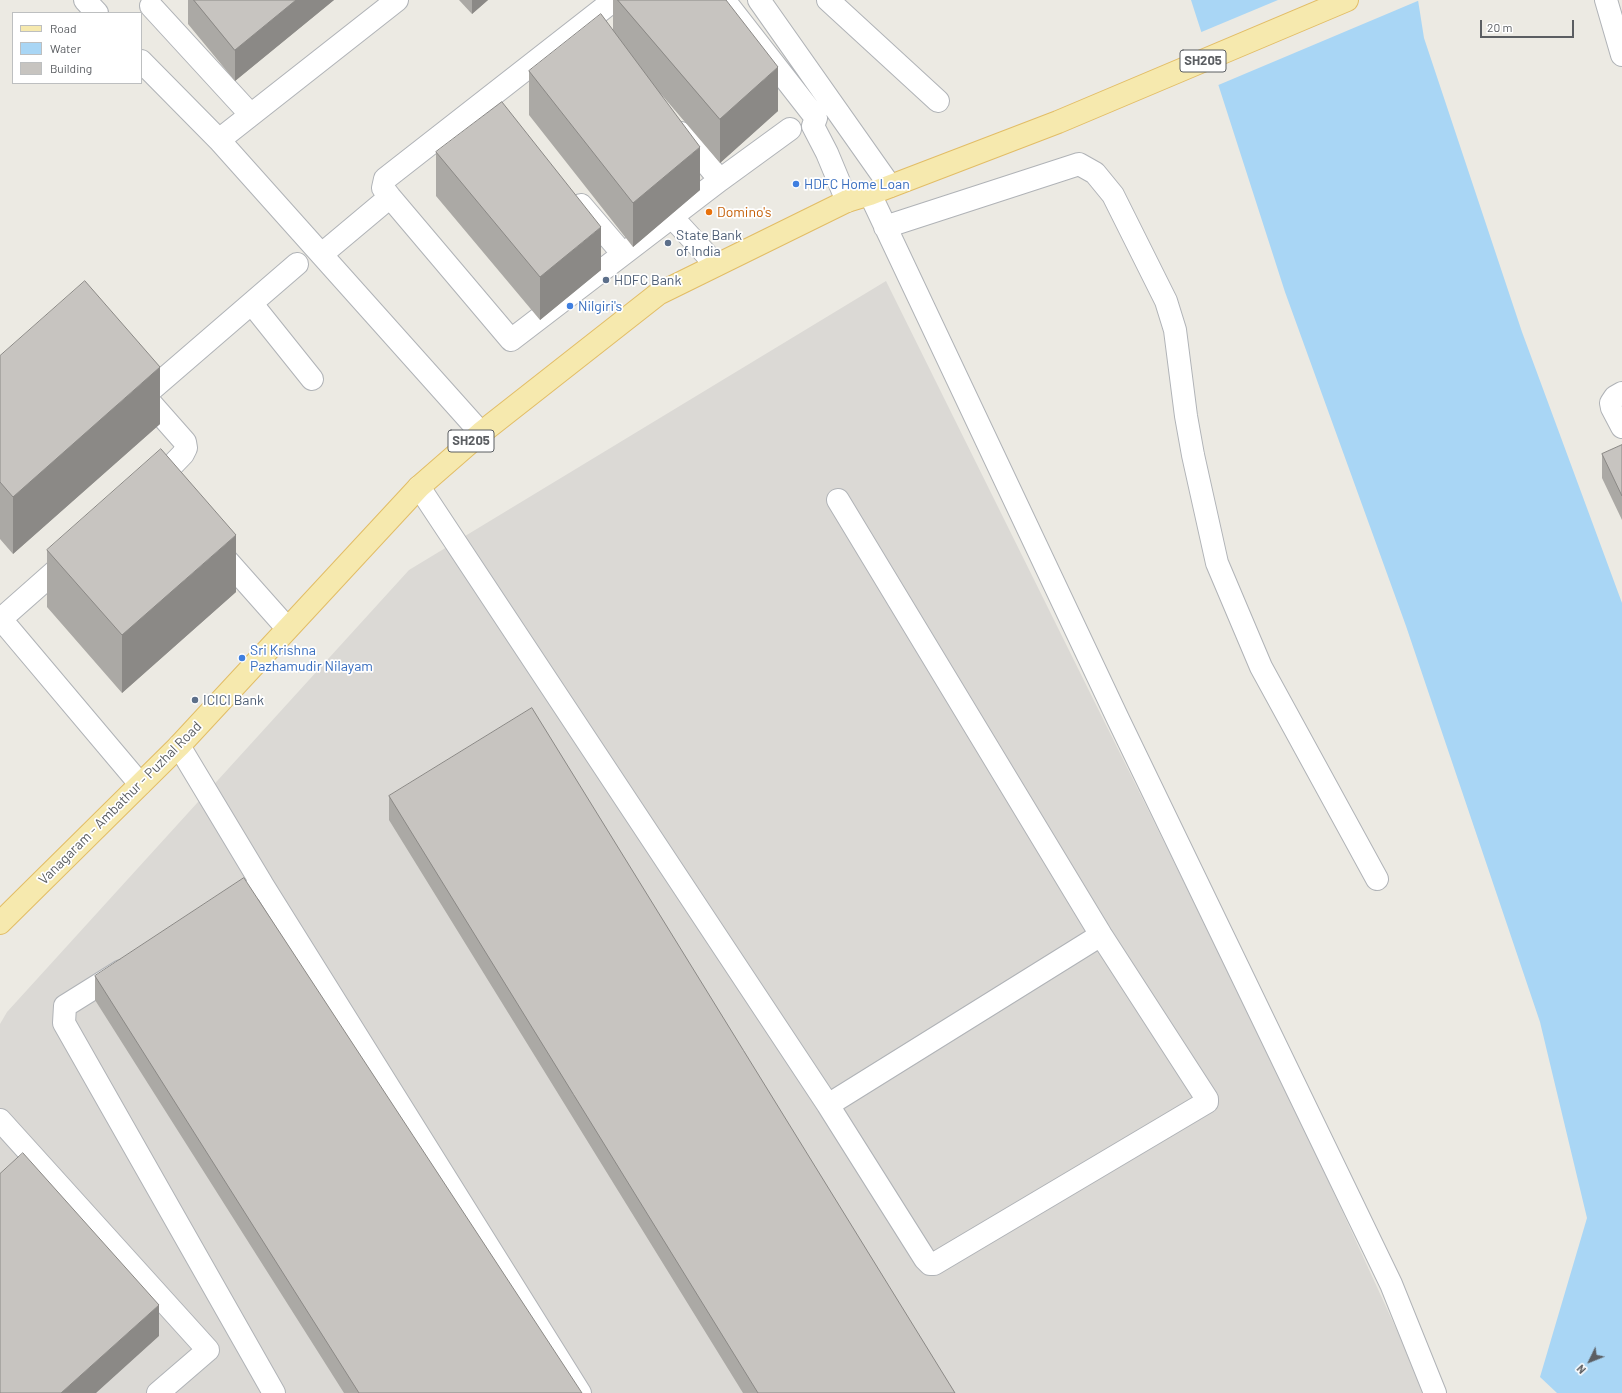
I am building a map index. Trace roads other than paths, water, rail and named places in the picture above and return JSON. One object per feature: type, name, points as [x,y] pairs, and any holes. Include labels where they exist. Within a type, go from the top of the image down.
[{"type":"main road","name":"Vanagaram - Ambathur - Puzhal Road","points":[[0,923],[179,746],[419,487],[480,432],[658,294],[848,201],[1058,122],[1347,0]]},
{"type":"street","points":[[85,0],[96,12]]},
{"type":"street","points":[[219,140],[397,0]]},
{"type":"street","points":[[614,0],[594,27],[489,98],[385,179],[383,188],[390,197],[511,340],[720,180],[790,129]]},
{"type":"street","points":[[724,0],[816,118],[813,126],[827,153],[848,201]]},
{"type":"street","points":[[760,0],[890,186]]},
{"type":"street","points":[[828,0],[938,101]]},
{"type":"street","points":[[1606,0],[1622,55]]},
{"type":"street","points":[[150,8],[251,115]]},
{"type":"street","points":[[142,62],[219,140],[480,432]]},
{"type":"street","points":[[489,98],[504,116]]},
{"type":"street","points":[[669,118],[720,180]]},
{"type":"street","points":[[885,227],[1079,164],[1095,173],[1113,195],[1166,301],[1175,330],[1188,432],[1217,562],[1261,667],[1377,879]]},
{"type":"street","points":[[566,188],[623,254]]},
{"type":"street","points":[[870,194],[1118,719],[1391,1284],[1435,1393]]},
{"type":"street","points":[[322,254],[390,197]]},
{"type":"street","points":[[672,217],[716,265]]},
{"type":"street","points":[[144,396],[297,264]]},
{"type":"street","points":[[252,304],[312,379]]},
{"type":"street","points":[[129,379],[185,442],[186,448],[183,454],[140,496]]},
{"type":"street","points":[[1622,393],[1615,397],[1611,403],[1622,427]]},
{"type":"street","points":[[157,481],[173,499]]},
{"type":"street","points":[[419,487],[828,1105],[925,1259],[930,1264],[934,1264],[1206,1102],[1207,1099],[1101,935],[838,500]]},
{"type":"street","points":[[204,534],[287,628]]},
{"type":"street","points":[[82,548],[0,619],[140,784]]},
{"type":"street","points":[[179,746],[262,884],[580,1393]]},
{"type":"street","points":[[208,918],[262,884]]},
{"type":"street","points":[[828,1105],[1101,935]]},
{"type":"street","points":[[140,960],[65,1006],[64,1024],[274,1393]]},
{"type":"street","points":[[0,1120],[208,1350],[158,1393]]},
{"type":"water","points":[[1191,0],[1418,0],[1424,38],[1522,332],[1622,603],[1622,1393],[1557,1393],[1540,1377],[1587,1218],[1540,1022],[1406,626],[1285,292]]},
{"type":"place","name":"HDFC Home Loan","points":[[796,184]]},
{"type":"place","name":"Domino's","points":[[709,212]]},
{"type":"place","name":"State Bank of India","points":[[668,243]]},
{"type":"place","name":"HDFC Bank","points":[[606,280]]},
{"type":"place","name":"Nilgiri's","points":[[570,306]]},
{"type":"place","name":"Sri Krishna Pazhamudir Nilayam","points":[[242,658]]},
{"type":"place","name":"ICICI Bank","points":[[195,700]]}]
